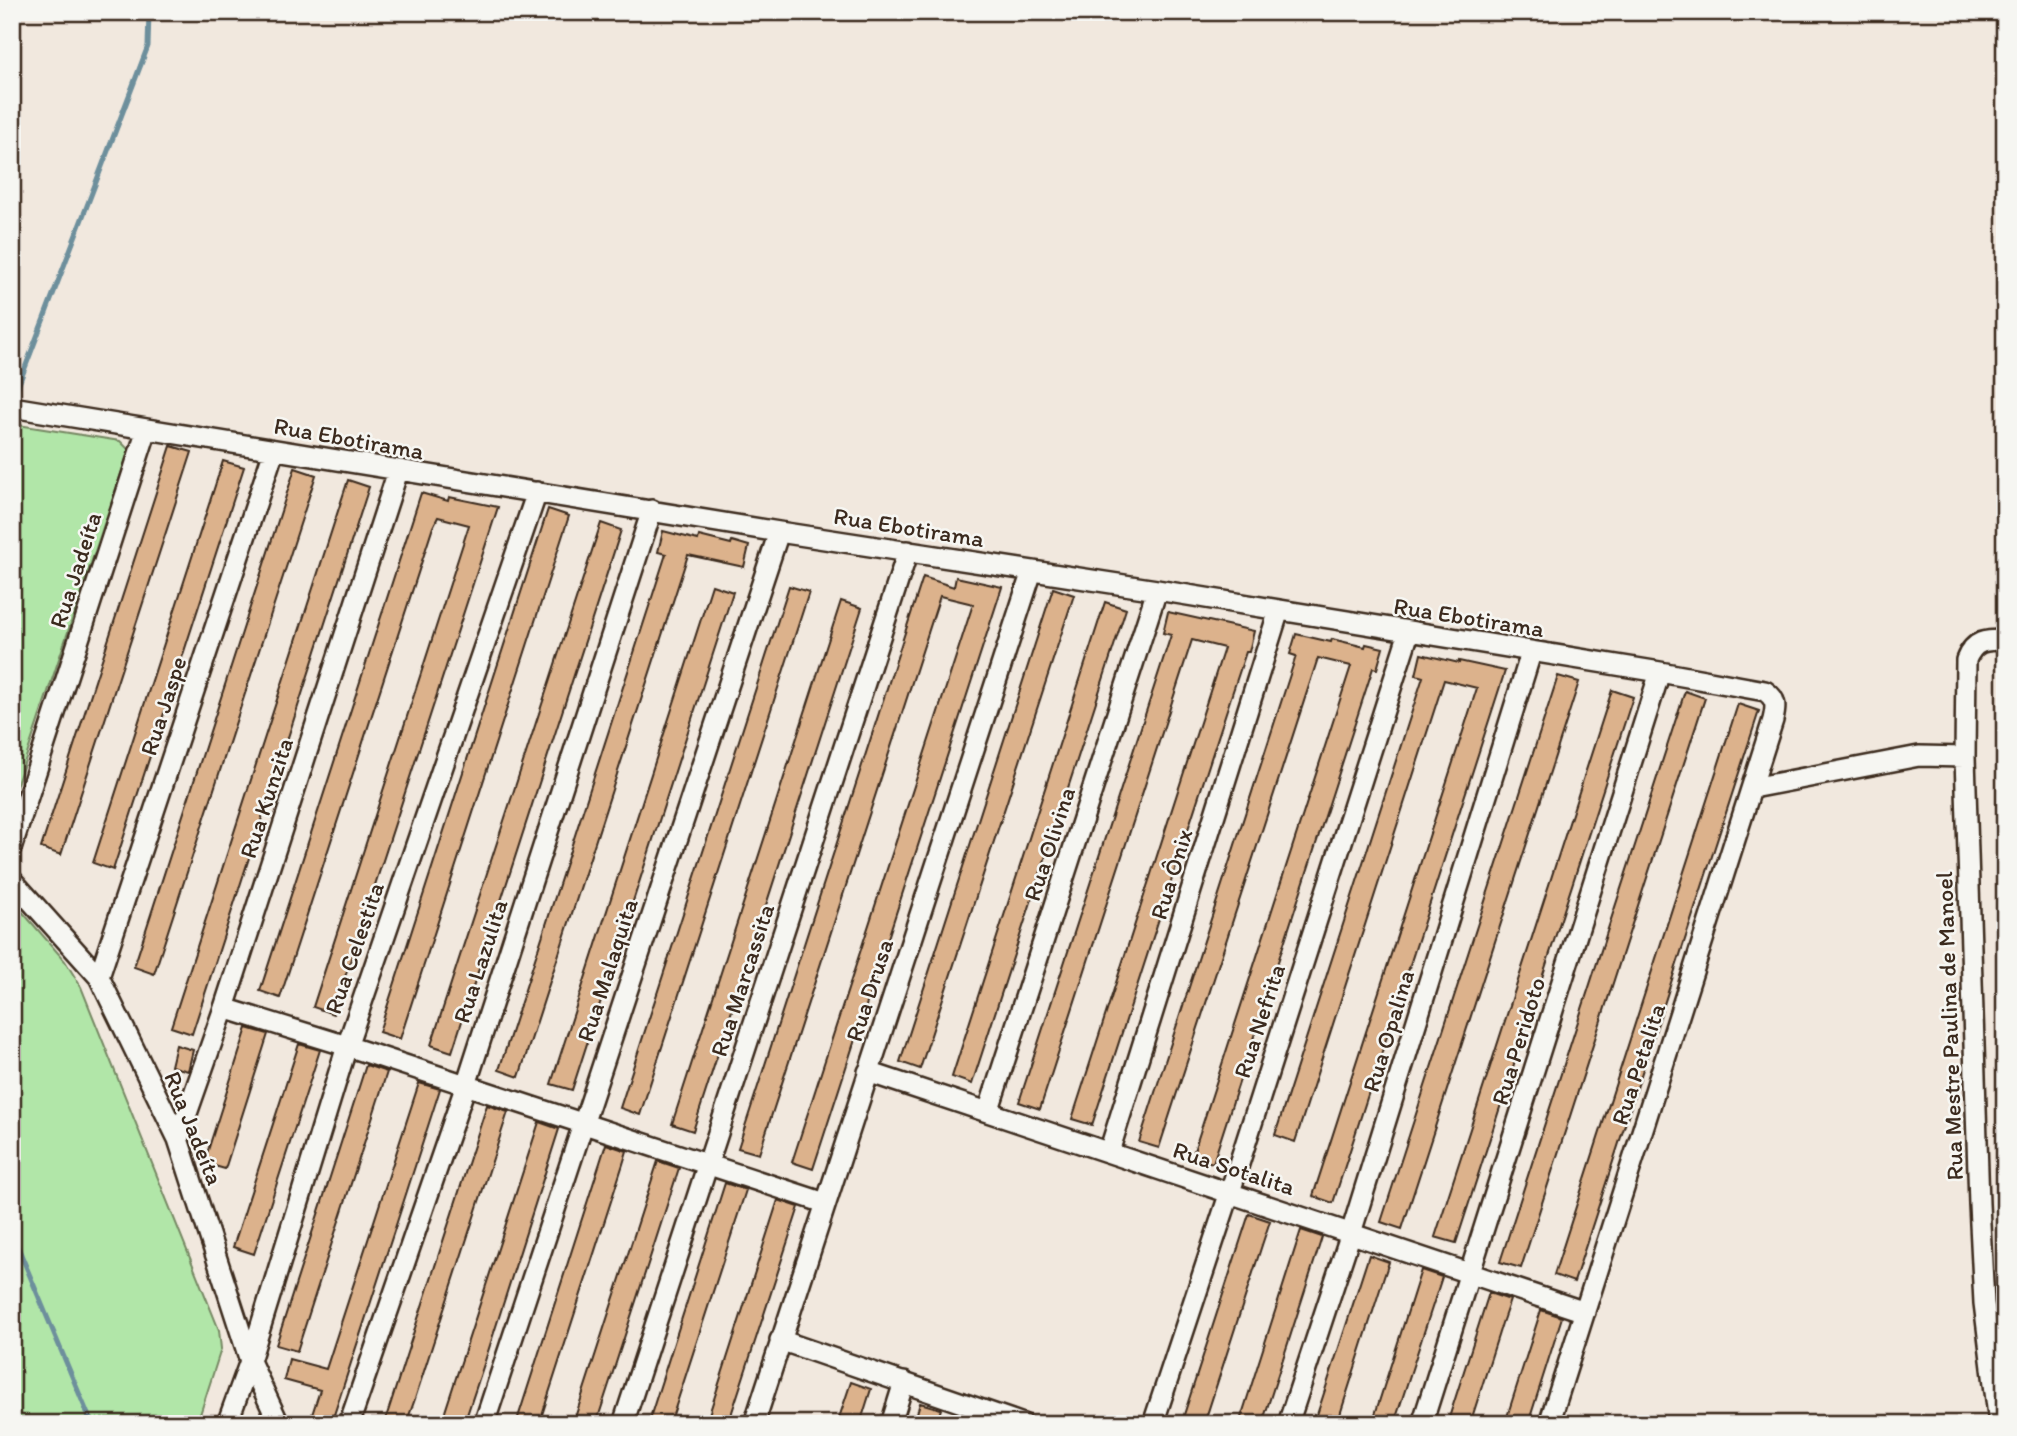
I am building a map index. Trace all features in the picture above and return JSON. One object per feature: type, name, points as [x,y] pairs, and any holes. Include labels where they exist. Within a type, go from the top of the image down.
[{"type":"street","name":"Rua Ebotirama","points":[[12,407],[1660,672],[1765,691],[1775,702],[1773,720]]},
{"type":"street","name":"Rua Jadeíta","points":[[12,846],[147,429]]},
{"type":"street","name":"Rua Jaspe","points":[[99,977],[274,450]]},
{"type":"street","name":"Rua Kunzita","points":[[178,1139],[224,1009],[398,471]]},
{"type":"street","name":"Rua Celestita","points":[[227,1424],[250,1361],[347,1046],[537,492]]},
{"type":"street","name":"Rua Lazulita","points":[[349,1424],[466,1085],[652,510]]},
{"type":"street","name":"Rua Malaquita","points":[[484,1424],[779,532]]},
{"type":"street","name":"Rua Marcassita","points":[[623,1424],[908,551]]},
{"type":"street","name":"Rua Drusa","points":[[754,1424],[1032,571]]},
{"type":"street","name":"Rua Olivina","points":[[988,1112],[1157,590]]},
{"type":"street","name":"Rua Ônix","points":[[1109,1152],[1279,610]]},
{"type":"street","name":"Rua Nefrita","points":[[1153,1424],[1409,632]]},
{"type":"street","name":"Rua Mestre Paulina de Manoel","points":[[1998,640],[1978,643],[1970,649],[1966,660],[1965,757],[1983,1291],[1999,1424]]},
{"type":"street","name":"Rua Opalina","points":[[1287,1424],[1351,1233],[1531,653]]},
{"type":"street","name":"Rua Peridoto","points":[[1422,1424],[1660,672]]},
{"type":"street","name":"Rua Petalita","points":[[1549,1424],[1773,720]]},
{"type":"street","points":[[1752,788],[1919,756],[1965,757]]},
{"type":"street","name":"Rua Jadeíta","points":[[12,880],[99,977],[178,1139],[250,1361],[279,1424]]},
{"type":"street","points":[[224,1009],[347,1046],[825,1203]]},
{"type":"street","name":"Rua Sotalita","points":[[868,1072],[1585,1312]]},
{"type":"street","points":[[780,1340],[1023,1424]]},
{"type":"street","points":[[891,1424],[904,1382]]},
{"type":"green space","points":[[12,424],[120,441],[129,450],[12,799]]},
{"type":"green space","points":[[12,900],[65,961],[81,987],[219,1330],[221,1349],[197,1424],[12,1424]]},
{"type":"building","points":[[171,446],[192,452],[61,855],[41,848]]},
{"type":"building","points":[[223,461],[244,467],[113,870],[93,863]]},
{"type":"building","points":[[295,468],[316,475],[154,974],[134,967]]},
{"type":"building","points":[[348,480],[369,487],[192,1034],[171,1027]]},
{"type":"building","points":[[421,493],[448,501],[449,497],[498,507],[333,1014],[313,1007],[469,525],[438,517],[433,527],[280,998],[260,991]]},
{"type":"building","points":[[548,509],[569,516],[400,1039],[379,1032]]},
{"type":"building","points":[[601,523],[621,530],[452,1052],[431,1045]]},
{"type":"building","points":[[663,531],[698,540],[699,536],[749,546],[744,567],[688,555],[519,1077],[499,1070],[666,554],[658,552]]},
{"type":"building","points":[[923,577],[954,587],[956,577],[1002,587],[813,1169],[792,1162],[973,604],[940,596],[759,1154],[738,1148]]},
{"type":"building","points":[[712,585],[733,592],[572,1090],[551,1084]]},
{"type":"building","points":[[789,586],[809,592],[640,1115],[620,1108]]},
{"type":"building","points":[[1053,588],[1074,595],[920,1069],[900,1062]]},
{"type":"building","points":[[841,601],[862,608],[693,1131],[672,1124]]},
{"type":"building","points":[[1105,602],[1126,609],[972,1084],[952,1077]]},
{"type":"building","points":[[1168,612],[1254,631],[1092,1125],[1072,1119],[1224,648],[1192,640],[1040,1109],[1019,1102],[1171,635],[1163,633]]},
{"type":"building","points":[[1296,634],[1331,642],[1332,639],[1365,647],[1366,644],[1383,648],[1377,669],[1373,668],[1213,1163],[1192,1157],[1351,666],[1318,658],[1159,1148],[1139,1142],[1296,656],[1290,654]]},
{"type":"building","points":[[1421,654],[1505,671],[1333,1203],[1313,1196],[1477,688],[1444,680],[1295,1142],[1275,1135],[1423,677],[1416,675]]},
{"type":"building","points":[[1558,676],[1579,682],[1402,1229],[1381,1222]]},
{"type":"building","points":[[1612,690],[1633,697],[1456,1243],[1435,1237]]},
{"type":"building","points":[[1685,691],[1705,698],[1521,1268],[1500,1262]]},
{"type":"building","points":[[1738,704],[1759,711],[1574,1282],[1554,1275]]},
{"type":"building","points":[[247,1028],[268,1034],[225,1169],[204,1163]]},
{"type":"building","points":[[299,1044],[320,1050],[254,1254],[233,1247]]},
{"type":"building","points":[[176,1045],[193,1050],[188,1071],[171,1066]]},
{"type":"building","points":[[366,1065],[387,1072],[297,1351],[276,1345]]},
{"type":"building","points":[[419,1083],[440,1089],[331,1424],[309,1424],[320,1390],[284,1380],[289,1359],[326,1369]]},
{"type":"building","points":[[487,1105],[508,1112],[406,1424],[384,1424]]},
{"type":"building","points":[[539,1122],[559,1129],[484,1364],[464,1424],[441,1424]]},
{"type":"building","points":[[606,1144],[627,1151],[623,1164],[539,1424],[516,1424]]},
{"type":"building","points":[[658,1161],[679,1168],[596,1424],[573,1424]]},
{"type":"building","points":[[725,1183],[746,1190],[670,1424],[648,1424]]},
{"type":"building","points":[[778,1200],[799,1207],[729,1424],[706,1424]]},
{"type":"building","points":[[1249,1214],[1270,1221],[1204,1424],[1181,1424]]},
{"type":"building","points":[[1301,1230],[1322,1237],[1317,1253],[1262,1424],[1239,1424]]},
{"type":"building","points":[[1369,1255],[1389,1262],[1337,1424],[1314,1424]]},
{"type":"building","points":[[1421,1270],[1442,1277],[1394,1424],[1372,1424]]},
{"type":"building","points":[[1489,1293],[1510,1300],[1470,1424],[1447,1424]]},
{"type":"building","points":[[1541,1310],[1562,1317],[1528,1424],[1518,1424],[1506,1420]]},
{"type":"building","points":[[851,1382],[871,1389],[860,1424],[837,1424]]},
{"type":"building","points":[[920,1403],[941,1409],[936,1424],[915,1420]]},
{"type":"waterway","points":[[12,402],[148,46],[149,12]]},
{"type":"waterway","points":[[12,1233],[92,1424]]}]
